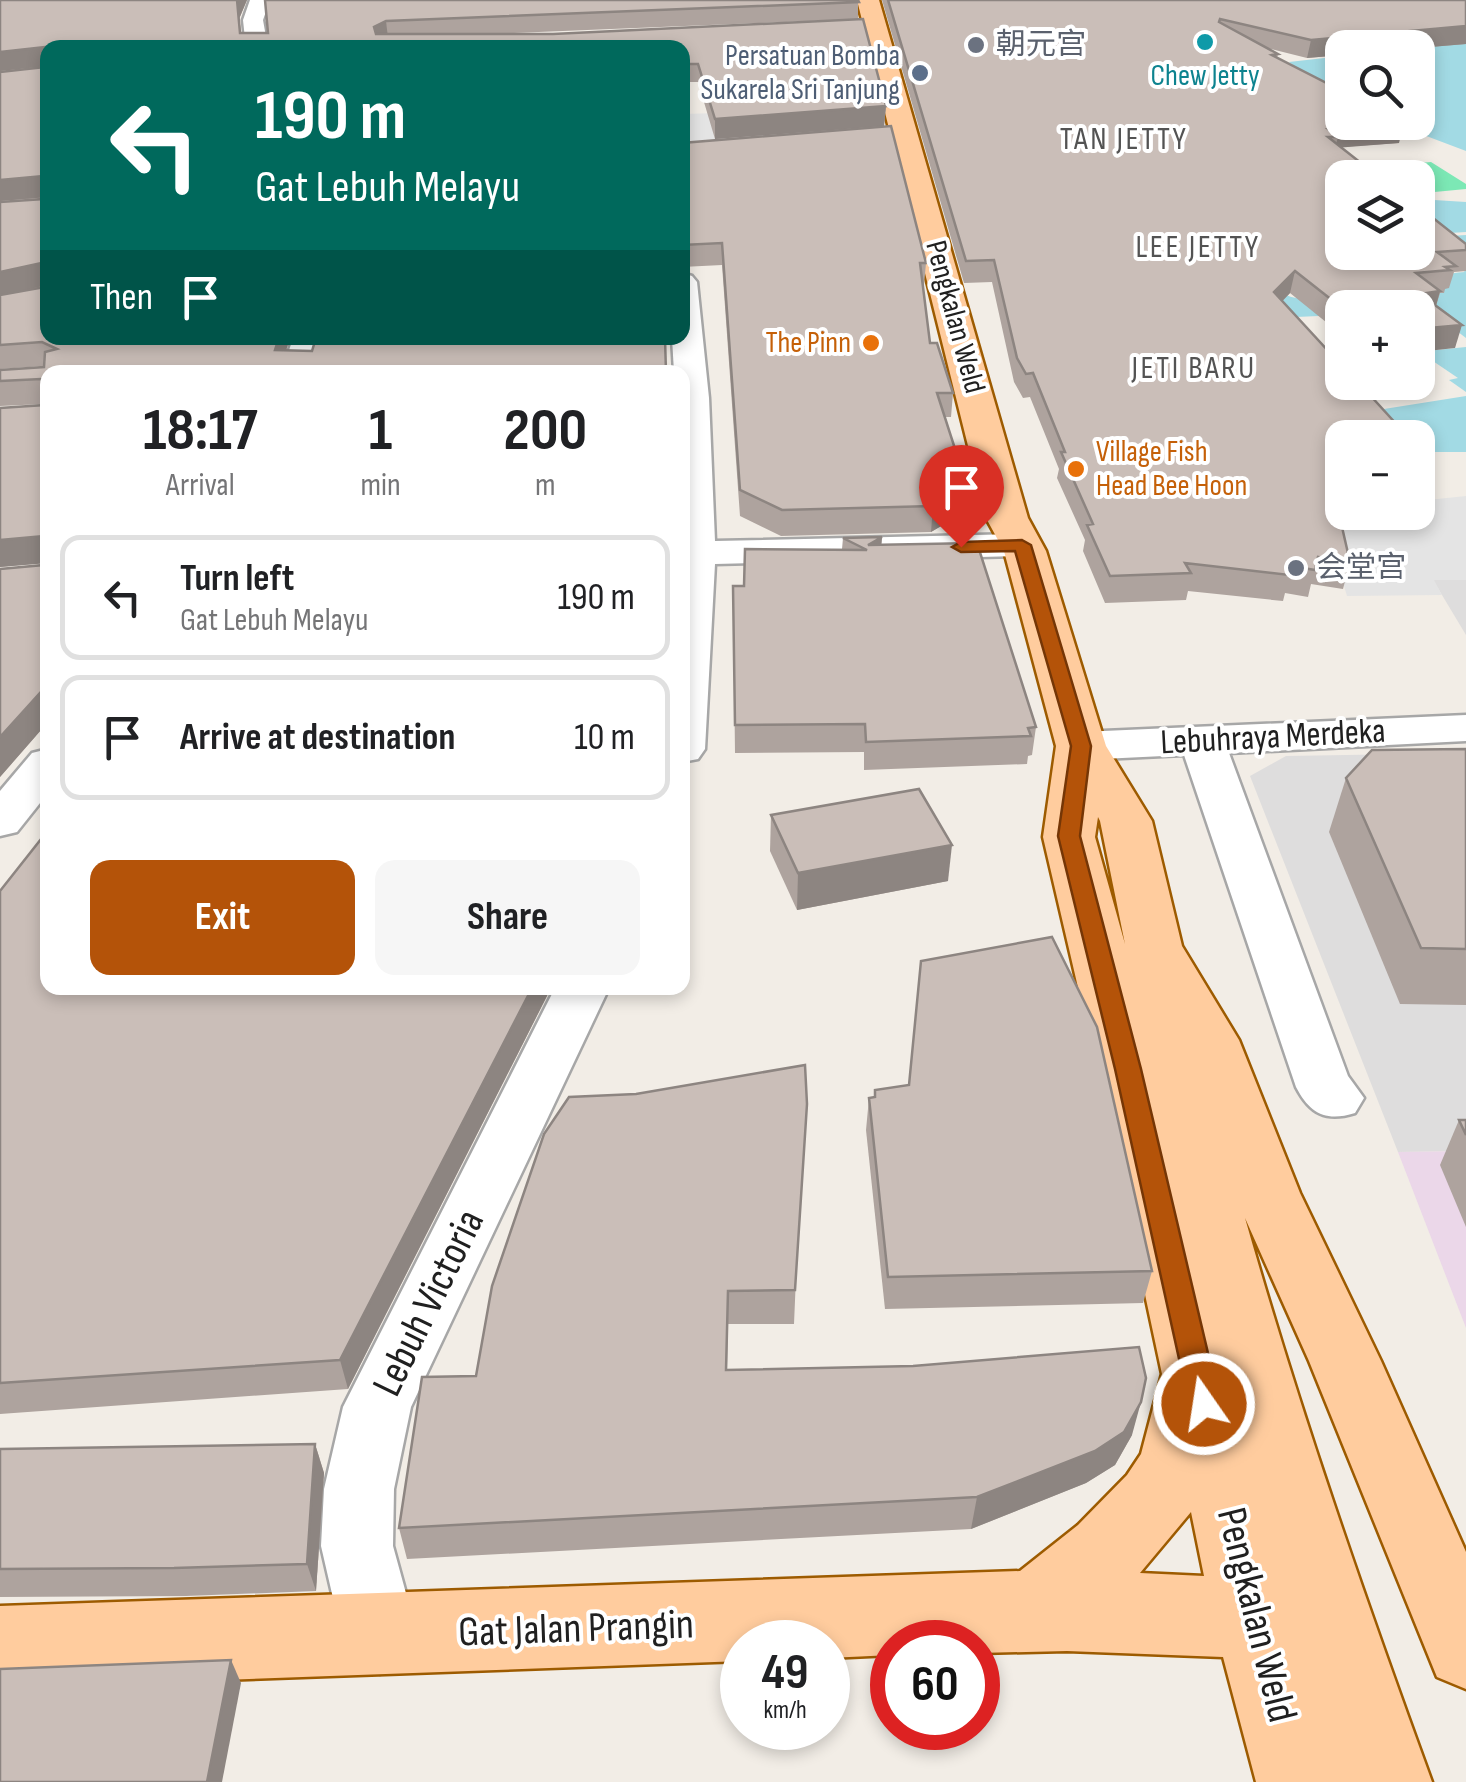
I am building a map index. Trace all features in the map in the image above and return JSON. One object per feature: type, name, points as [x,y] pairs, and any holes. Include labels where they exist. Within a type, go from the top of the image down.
[{"type":"main road","name":"Pengkalan Weld","points":[[868,0],[866,28],[1007,518],[1022,545],[1081,746],[1126,822],[1153,941],[1160,1023],[1218,1242],[1315,1736],[1388,1782]]},
{"type":"main road","name":"Pengkalan Weld","points":[[1081,746],[1069,836],[1128,1069],[1196,1368],[1293,1620]]},
{"type":"main road","name":"Pengkalan Weld","points":[[1153,941],[1209,1040],[1267,1193],[1345,1361],[1466,1648]]},
{"type":"main road","points":[[1034,1611],[1097,1561],[1168,1480],[1183,1442],[1196,1368]]},
{"type":"main road","name":"Gat Jalan Prangin","points":[[0,1647],[1034,1611],[1293,1620]]},
{"type":"street","points":[[256,40],[253,20],[260,0]]},
{"type":"street","points":[[689,345],[690,690]]},
{"type":"street","points":[[690,552],[1022,545]]},
{"type":"street","name":"Lebuhraya Merdeka","points":[[1081,746],[1466,728]]},
{"type":"street","points":[[1202,740],[1324,1087],[1335,1098]]},
{"type":"street","points":[[0,821],[40,773]]},
{"type":"street","name":"Lebuh Victoria","points":[[380,1636],[357,1546],[359,1490],[377,1406],[579,995]]},
{"type":"shaded area","points":[[870,109],[877,132],[690,145],[690,114]]},
{"type":"shaded area","points":[[1466,496],[1466,580],[1434,580],[1442,595],[1347,596],[1328,530],[1435,530],[1435,499]]},
{"type":"shaded area","points":[[1433,580],[1466,580],[1466,635]]},
{"type":"shaded area","points":[[1466,753],[1466,1151],[1398,1152],[1250,776],[1286,756]]},
{"type":"shaded area","points":[[1466,1151],[1466,1328],[1398,1152]]},
{"type":"green space","points":[[1435,165],[1466,184],[1466,189],[1435,192]]},
{"type":"water","points":[[1466,29],[1466,151],[1435,139],[1435,41]]},
{"type":"water","points":[[1325,58],[1325,126],[1071,113],[1300,70],[1289,62]]},
{"type":"water","points":[[1435,200],[1466,202],[1466,232],[1435,234]]},
{"type":"water","points":[[1466,235],[1466,338],[1435,314],[1435,290],[1369,290],[1465,272],[1435,250],[1435,237]]},
{"type":"water","points":[[1287,295],[1325,297],[1325,314],[1319,316],[1128,308]]},
{"type":"water","points":[[1466,347],[1466,392],[1449,380],[1458,378],[1435,362],[1435,350]]},
{"type":"water","points":[[1466,396],[1466,452],[1435,452],[1435,420],[1387,420],[1384,409]]},
{"type":"building","points":[[0,0],[237,0],[240,33],[268,33],[265,0],[858,0],[386,21],[374,27],[376,34],[553,34],[863,19],[886,106],[715,119],[698,64],[690,64],[690,40],[40,40],[40,48],[0,52]]},
{"type":"building","points":[[888,0],[1466,0],[1466,26],[1325,30],[1325,39],[1311,40],[1220,19],[1219,22],[1325,82],[1325,140],[1332,140],[1357,160],[1325,160],[1325,270],[1435,270],[1435,219],[1466,244],[1466,250],[1437,252],[1456,266],[1445,267],[1450,270],[1416,273],[1440,291],[1325,290],[1325,295],[1295,271],[1274,292],[1325,348],[1325,400],[1374,400],[1393,420],[1325,420],[1325,530],[1343,530],[1350,562],[1318,557],[1315,570],[1291,566],[1289,575],[1185,563],[1191,573],[1110,576],[1087,525],[1093,524],[1061,452],[1065,452],[1033,373],[1026,374],[1017,358],[994,260],[966,261]]},
{"type":"building","points":[[40,67],[40,176],[0,180],[0,72]]},
{"type":"building","points":[[891,126],[926,263],[920,263],[930,343],[937,343],[953,393],[937,393],[967,486],[933,506],[782,510],[740,490],[722,243],[690,245],[690,142]]},
{"type":"building","points":[[40,199],[40,263],[0,272],[0,202]]},
{"type":"building","points":[[40,288],[40,342],[0,345],[0,295]]},
{"type":"building","points":[[1435,305],[1462,325],[1435,327]]},
{"type":"building","points":[[48,345],[277,345],[275,350],[312,351],[314,345],[665,345],[666,365],[44,365],[45,352],[57,349]]},
{"type":"building","points":[[40,367],[40,379],[0,381],[0,370]]},
{"type":"building","points":[[40,405],[40,536],[0,540],[0,408]]},
{"type":"building","points":[[882,537],[868,545],[977,543],[1036,727],[1028,728],[1031,736],[866,742],[865,724],[735,725],[733,586],[744,586],[745,549],[867,550],[843,538]]},
{"type":"building","points":[[40,565],[40,693],[0,737],[0,569]]},
{"type":"building","points":[[1466,749],[1466,949],[1421,948],[1346,778],[1372,750]]},
{"type":"building","points":[[919,789],[952,845],[798,873],[771,815]]},
{"type":"building","points":[[40,840],[40,995],[528,995],[340,1360],[0,1383],[0,891]]},
{"type":"building","points":[[1052,937],[1097,1027],[1152,1271],[888,1277],[869,1098],[875,1097],[875,1090],[909,1085],[921,961]]},
{"type":"building","points":[[805,1065],[807,1104],[795,1290],[728,1291],[726,1370],[913,1366],[1139,1347],[1146,1378],[1141,1402],[1124,1432],[1095,1451],[977,1497],[399,1528],[422,1377],[476,1376],[492,1286],[544,1134],[569,1097],[636,1094]]},
{"type":"building","points":[[315,1444],[307,1564],[0,1569],[0,1449]]},
{"type":"building","points":[[231,1660],[207,1782],[0,1782],[0,1669]]},
{"type":"place","name":"Chew Jetty","points":[[1205,42]]},
{"type":"place","name":"朝元宫","points":[[976,45]]},
{"type":"place","name":"Persatuan Bomba Sukarela Sri Tanjung","points":[[920,73]]},
{"type":"place","name":"The Pinn","points":[[871,343]]},
{"type":"place","name":"Village Fish Head Bee Hoon","points":[[1076,469]]},
{"type":"place","name":"会堂宫","points":[[1296,568]]},
{"type":"district","name":"TAN JETTY","points":[[1124,139]]},
{"type":"district","name":"LEE JETTY","points":[[1198,247]]},
{"type":"district","name":"JETI BARU","points":[[1194,368]]},
{"type":"route","points":[[961,547],[1022,545],[1044,614],[1081,746],[1069,836],[1128,1069],[1204,1404]]}]
